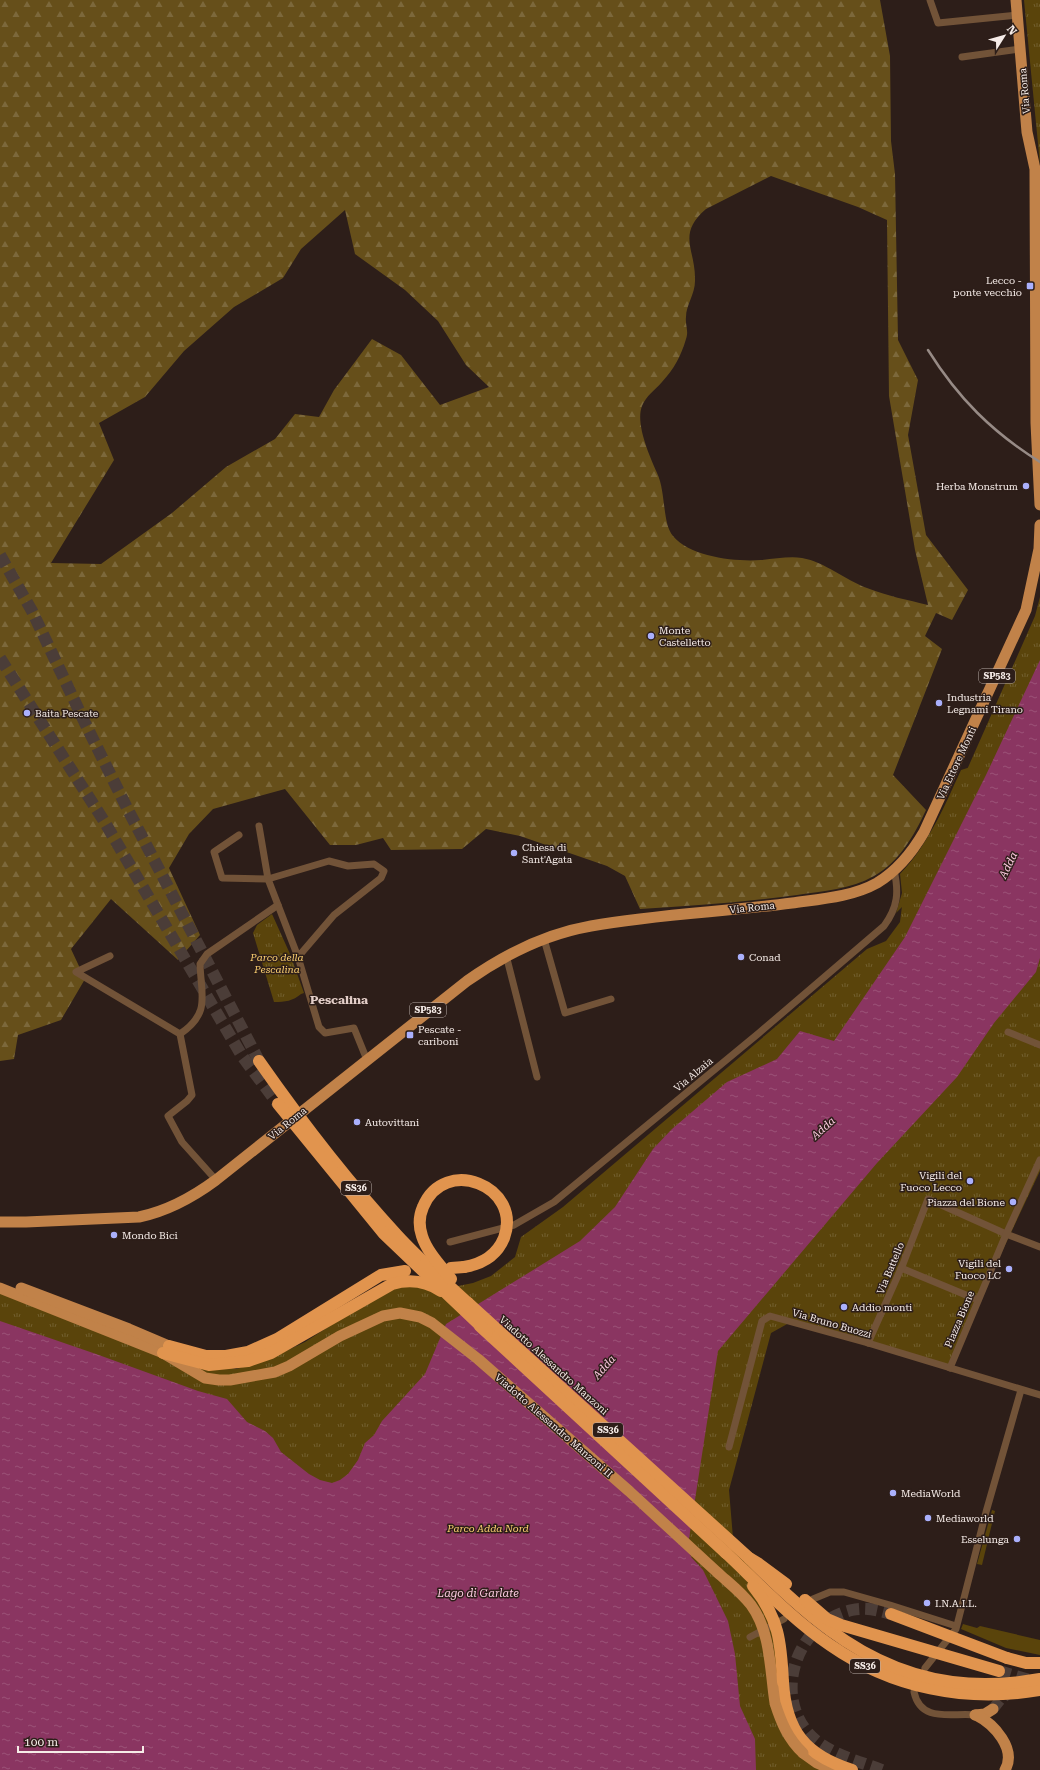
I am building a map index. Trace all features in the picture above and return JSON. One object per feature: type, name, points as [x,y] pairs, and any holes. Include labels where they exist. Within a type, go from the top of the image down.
[{"type":"highway","name":"SS36","points":[[258,1061],[344,1172],[378,1213],[412,1250],[468,1303]]},
{"type":"highway","name":"SS36","points":[[278,1104],[384,1234],[487,1332]]},
{"type":"highway","points":[[451,1268],[481,1263],[494,1253],[504,1237],[506,1218],[501,1203],[491,1190],[477,1182],[458,1180],[443,1185],[428,1197],[421,1212],[420,1228],[425,1243],[468,1303]]},
{"type":"highway","points":[[166,1350],[206,1356],[226,1356],[248,1352],[277,1339],[381,1275],[391,1272],[405,1271]]},
{"type":"highway","points":[[166,1350],[209,1366],[248,1361],[272,1353],[383,1288],[405,1281],[429,1284],[443,1293],[487,1332]]},
{"type":"highway","name":"Viadotto Alessandro Manzoni","points":[[468,1303],[749,1558]]},
{"type":"highway","name":"Viadotto Alessandro Manzoni","points":[[487,1332],[726,1553]]},
{"type":"highway","name":"SS36","points":[[726,1553],[817,1636],[850,1658],[892,1679],[948,1693],[995,1696],[1040,1690]]},
{"type":"highway","points":[[726,1553],[762,1597],[774,1618],[780,1638],[785,1707],[807,1751],[852,1770]]},
{"type":"highway","name":"SS36","points":[[749,1558],[777,1586],[831,1632],[862,1652],[883,1662],[911,1673],[950,1681],[1005,1684],[1040,1679]]},
{"type":"highway","points":[[749,1558],[760,1564],[786,1584],[827,1619],[841,1625],[999,1671]]},
{"type":"highway","points":[[891,1614],[1006,1658],[1040,1664]]},
{"type":"main road","name":"Via Roma","points":[[1016,0],[1027,132],[1034,158]]},
{"type":"main road","name":"Via Roma","points":[[1022,0],[1034,132],[1036,423],[1040,505]]},
{"type":"main road","name":"Via Ettore Monti","points":[[930,820],[1026,610],[1033,583],[1039,549],[1040,525]]},
{"type":"main road","name":"Via Roma","points":[[0,1222],[139,1217],[153,1214],[176,1205],[216,1180],[463,984],[506,955],[529,944],[591,926],[773,905],[843,895],[877,883],[894,870],[916,844],[930,820]]},
{"type":"main road","points":[[0,1281],[122,1327],[166,1350]]},
{"type":"main road","points":[[0,1288],[166,1350]]},
{"type":"main road","name":"Viadotto Alessandro Manzoni II","points":[[166,1350],[205,1378],[230,1380],[275,1372],[289,1366],[340,1336],[387,1315],[403,1313],[417,1316],[432,1323],[478,1359],[629,1492],[752,1606],[768,1650],[775,1703],[786,1731],[796,1746],[807,1751],[817,1763],[833,1770]]},
{"type":"main road","points":[[975,1715],[985,1714],[993,1709],[990,1716],[993,1727]]},
{"type":"main road","points":[[975,1715],[984,1719],[993,1727],[1008,1748],[1009,1759],[1005,1770]]},
{"type":"street","points":[[930,0],[938,23],[1018,15]]},
{"type":"street","points":[[962,57],[1020,49]]},
{"type":"street","points":[[260,826],[268,879],[298,957],[319,1027],[325,1033],[354,1028],[367,1060]]},
{"type":"street","points":[[239,835],[214,852],[222,878],[268,879],[329,861],[348,866],[374,864],[384,871],[381,878],[334,914],[298,957]]},
{"type":"street","name":"Via Alzaia","points":[[450,1242],[514,1225],[554,1202],[759,1033],[884,926],[896,901],[898,886],[894,870]]},
{"type":"street","points":[[180,1034],[190,1027],[199,1015],[203,1001],[200,964],[208,954],[278,905]]},
{"type":"street","points":[[544,939],[564,1013],[611,999]]},
{"type":"street","points":[[506,955],[537,1077]]},
{"type":"street","points":[[110,956],[76,972],[180,1034],[192,1095],[187,1101],[168,1116],[182,1142],[216,1180]]},
{"type":"street","points":[[1008,1032],[1040,1045]]},
{"type":"street","name":"Piazza Bione","points":[[950,1368],[1006,1234],[1040,1160]]},
{"type":"street","name":"Via Battello","points":[[868,1343],[901,1268],[928,1199],[1006,1234]]},
{"type":"street","points":[[1006,1234],[1040,1247]]},
{"type":"street","points":[[901,1268],[978,1300]]},
{"type":"street","name":"Via Bruno Buozzi","points":[[729,1447],[762,1321],[770,1316],[868,1343],[1040,1395]]},
{"type":"street","points":[[925,1668],[956,1626],[986,1512],[1021,1390]]},
{"type":"street","points":[[813,1599],[830,1592],[844,1592],[956,1626]]},
{"type":"street","points":[[750,1637],[784,1619]]},
{"type":"street","points":[[914,1692],[916,1700],[922,1709],[930,1713],[943,1715],[975,1715]]},
{"type":"green space","points":[[0,0],[880,0],[890,56],[891,141],[895,174],[898,340],[918,380],[908,435],[926,535],[968,590],[952,620],[936,613],[925,636],[942,649],[893,775],[926,810],[905,848],[891,863],[874,876],[846,887],[758,900],[640,909],[625,876],[607,866],[520,836],[486,829],[462,849],[391,850],[383,838],[356,845],[330,845],[285,789],[213,809],[189,834],[169,868],[200,935],[178,960],[111,899],[71,949],[85,979],[61,1020],[18,1035],[14,1059],[0,1061]],"holes":[[[771,176],[858,207],[887,220],[889,396],[915,550],[928,605],[875,591],[859,585],[819,563],[802,558],[787,557],[761,560],[739,560],[714,557],[690,549],[681,543],[673,536],[667,523],[660,480],[644,440],[640,422],[640,413],[646,399],[674,367],[687,336],[686,313],[695,286],[695,270],[690,243],[692,227],[697,218],[706,209]],[[345,210],[355,254],[405,290],[438,321],[466,365],[489,387],[440,405],[401,355],[372,339],[334,390],[319,417],[295,414],[275,439],[226,467],[172,513],[101,564],[51,563],[114,460],[99,423],[145,397],[184,351],[234,307],[283,278],[301,249]]]},
{"type":"green space","points":[[1024,0],[1040,0],[1040,164]]},
{"type":"green space","name":"Parco Adda Nord","points":[[1040,597],[1040,1171],[948,1366],[789,1323],[771,1333],[729,1490],[733,1538],[751,1565],[770,1602],[789,1710],[808,1744],[839,1770],[0,1770],[0,1290],[199,1361],[236,1369],[269,1359],[305,1342],[359,1307],[392,1289],[412,1285],[438,1290],[473,1283],[491,1276],[515,1257],[521,1237],[563,1207],[867,949],[886,941],[900,922],[906,874],[966,772],[1035,616]]},
{"type":"green space","points":[[980,764],[904,905],[896,913],[902,893],[900,874],[928,838],[961,770]]},
{"type":"green space","name":"Parco della Pescalina","points":[[272,914],[290,954],[304,993],[292,1000],[274,1002],[253,933],[257,925]]},
{"type":"green space","points":[[992,1510],[995,1511],[982,1565],[977,1564]]},
{"type":"green space","points":[[963,1624],[977,1628],[980,1626],[1040,1640],[1040,1655],[1006,1648],[961,1629]]},
{"type":"water","name":"Lago di Garlate","points":[[1040,660],[1040,958],[1036,972],[994,1023],[957,1077],[877,1163],[718,1351],[688,1545],[691,1557],[703,1570],[728,1621],[735,1654],[740,1706],[755,1739],[756,1770],[0,1770],[0,1321],[198,1391],[227,1399],[247,1422],[265,1431],[273,1438],[281,1452],[309,1474],[320,1480],[332,1483],[340,1480],[348,1474],[358,1460],[365,1443],[374,1435],[382,1421],[425,1374],[446,1324],[580,1241],[615,1207],[653,1149],[672,1129],[727,1082],[777,1059],[800,1031],[834,1041],[905,937],[986,775]]},
{"type":"tunnel","points":[[0,555],[32,611],[127,808],[259,1061]]},
{"type":"tunnel","points":[[0,658],[104,821],[242,1056],[278,1104]]},
{"type":"tunnel","points":[[882,1770],[826,1748],[811,1736],[799,1719],[793,1701],[792,1681],[796,1662],[804,1644],[817,1629],[833,1617],[852,1610],[862,1609],[876,1610],[891,1614]]},
{"type":"tunnel","points":[[999,1671],[1029,1680]]},
{"type":"tunnel","points":[[993,1709],[1001,1699],[1012,1691]]},
{"type":"railway","points":[[928,350],[951,384],[977,413],[1006,439],[1040,462]]},
{"type":"place","name":"Lecco - ponte vecchio","points":[[1030,286]]},
{"type":"place","name":"Herba Monstrum","points":[[1026,486]]},
{"type":"place","name":"Monte Castelletto","points":[[651,636]]},
{"type":"place","name":"Industria Legnami Tirano","points":[[939,703]]},
{"type":"place","name":"Baita Pescate","points":[[27,713]]},
{"type":"place","name":"Chiesa di Sant'Agata","points":[[514,853]]},
{"type":"place","name":"Conad","points":[[741,957]]},
{"type":"place","name":"Pescate - cariboni","points":[[410,1035]]},
{"type":"place","name":"Autovittani","points":[[357,1122]]},
{"type":"place","name":"Vigili del Fuoco Lecco","points":[[970,1181]]},
{"type":"place","name":"Piazza del Bione","points":[[1013,1202]]},
{"type":"place","name":"Mondo Bici","points":[[114,1235]]},
{"type":"place","name":"Vigili del Fuoco LC","points":[[1009,1269]]},
{"type":"place","name":"Addio monti","points":[[844,1307]]},
{"type":"place","name":"MediaWorld","points":[[893,1493]]},
{"type":"place","name":"Mediaworld","points":[[928,1518]]},
{"type":"place","name":"Esselunga","points":[[1017,1539]]},
{"type":"place","name":"I.N.A.I.L.","points":[[927,1603]]},
{"type":"district","name":"Pescalina","points":[[339,1000]]},
{"type":"water label","name":"Adda","points":[[1008,865]]},
{"type":"water label","name":"Adda","points":[[823,1128]]},
{"type":"water label","name":"Adda","points":[[604,1367]]}]
